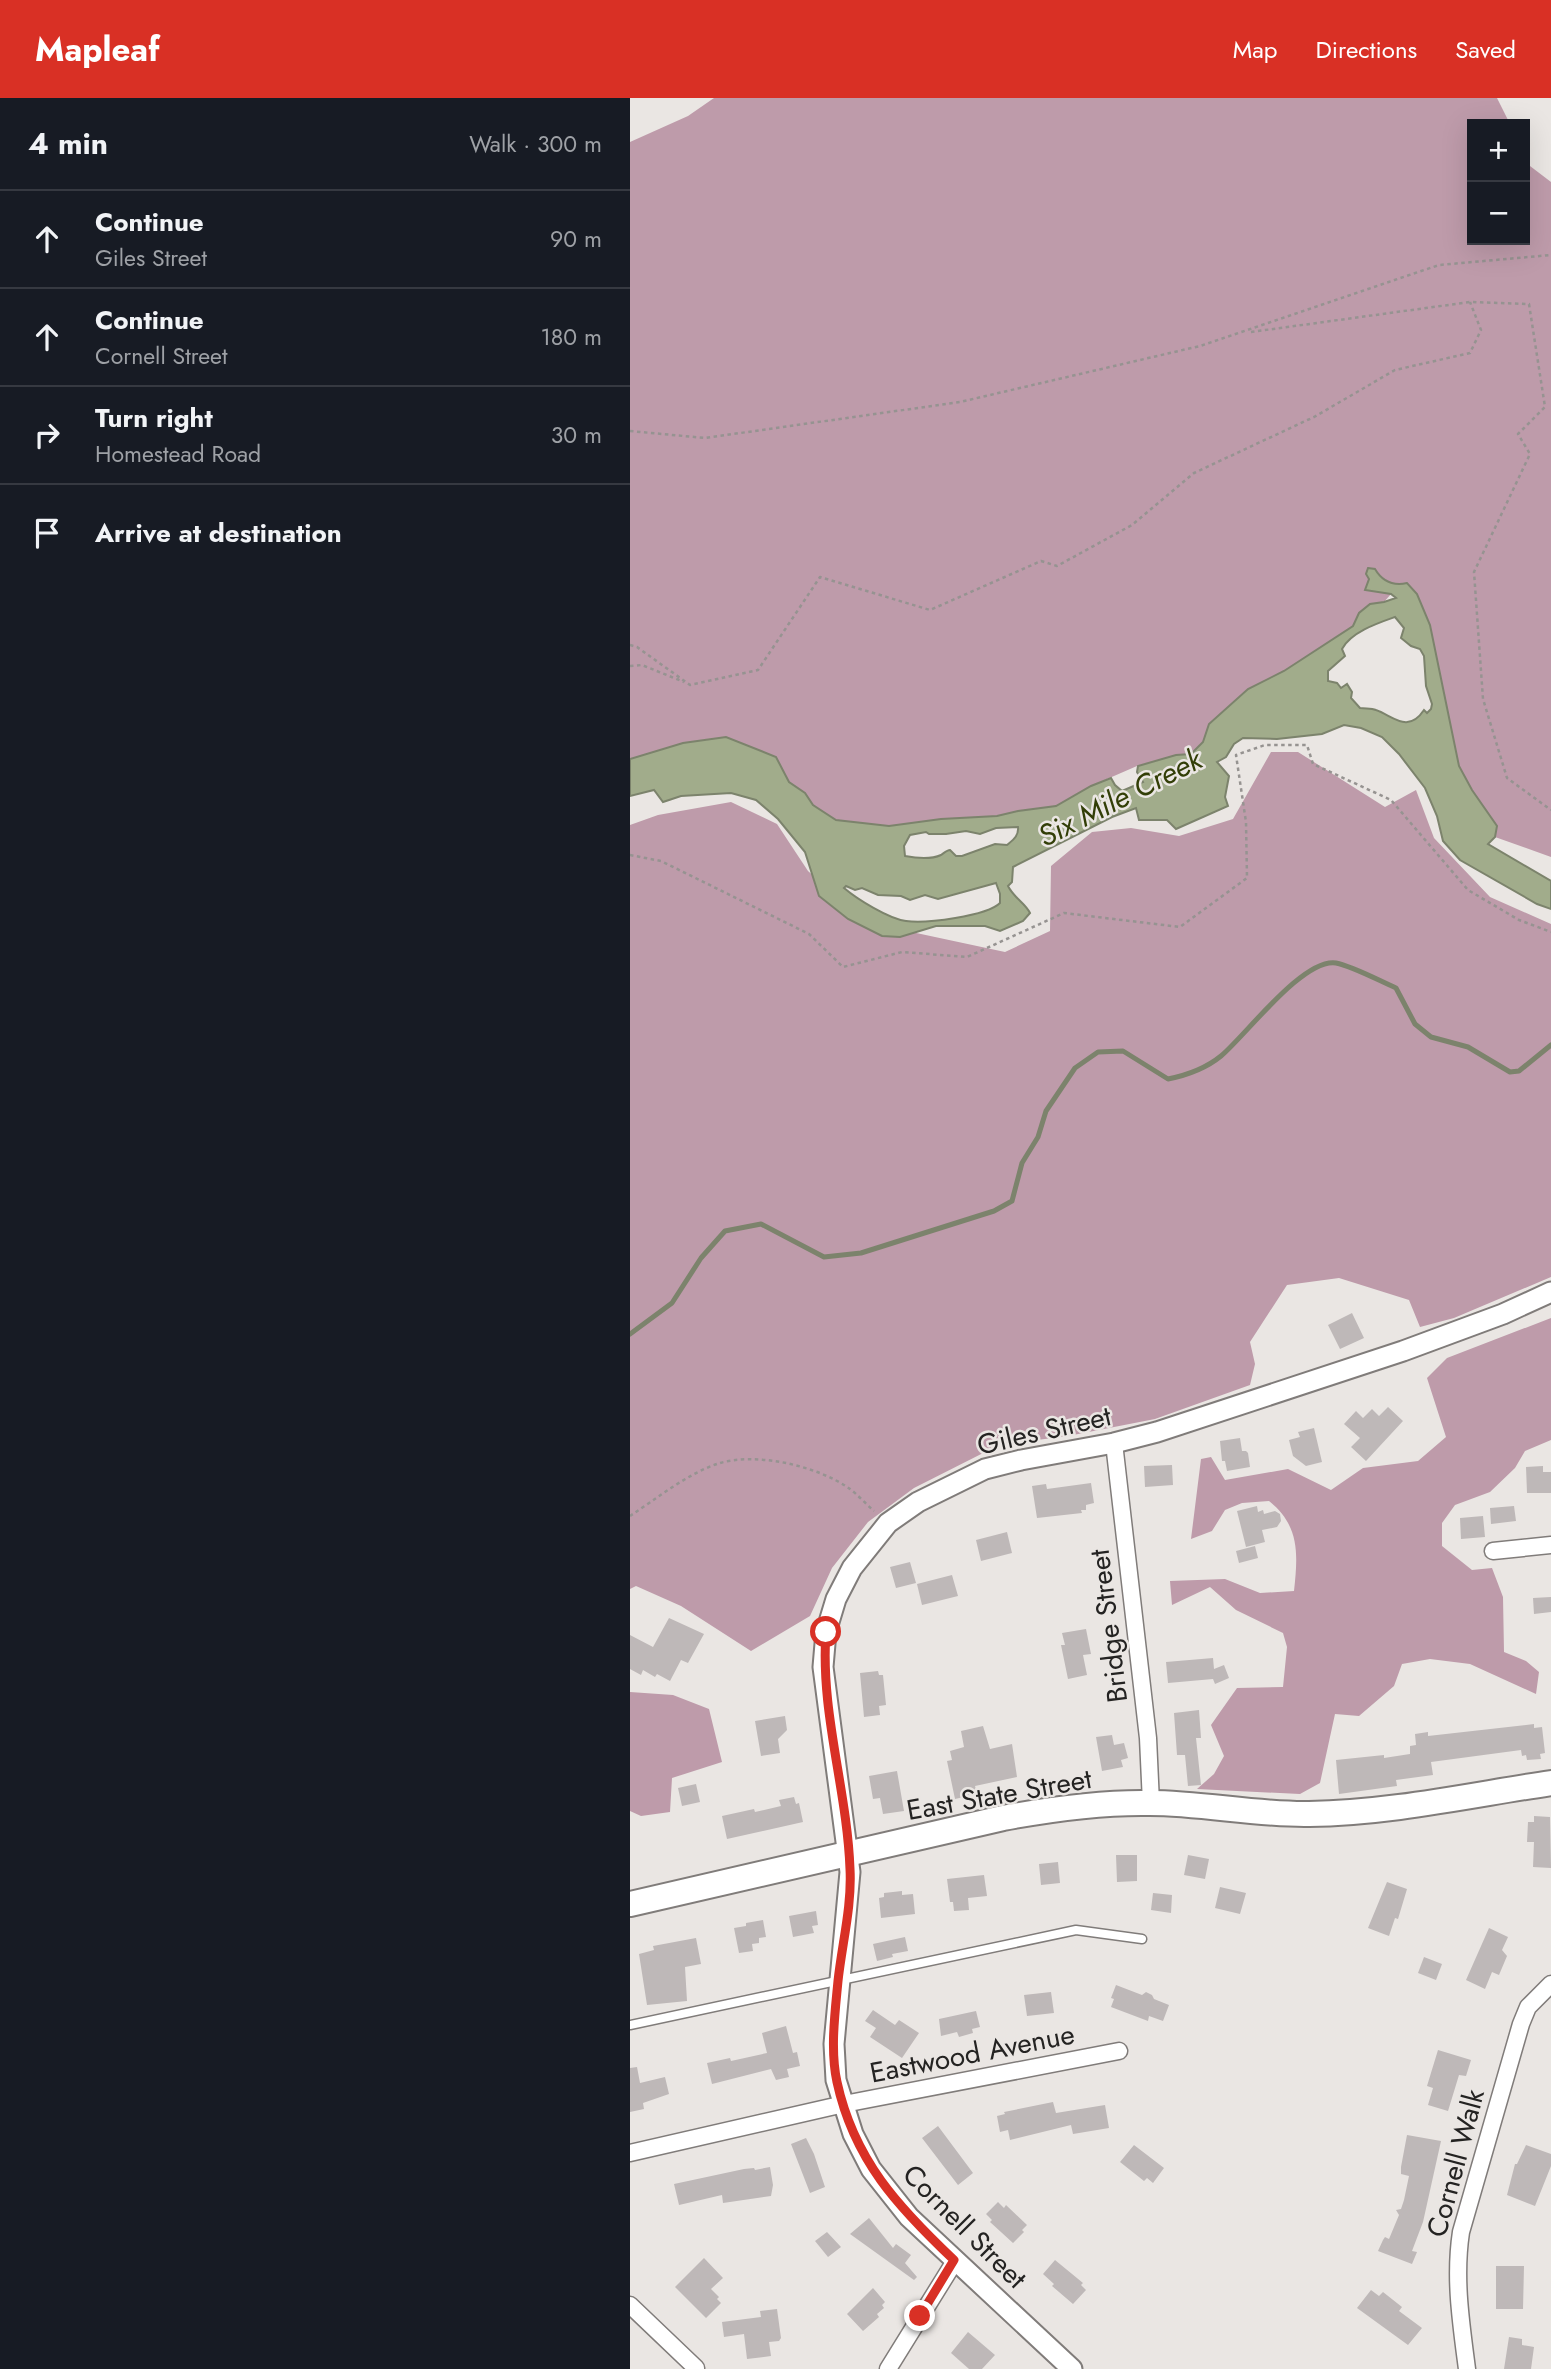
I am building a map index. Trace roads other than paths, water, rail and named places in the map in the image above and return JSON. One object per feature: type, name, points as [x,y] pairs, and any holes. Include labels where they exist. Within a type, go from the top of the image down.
[{"type":"highway","name":"East State Street","points":[[630,1904],[1003,1818],[1059,1808],[1151,1803],[1260,1814],[1310,1815],[1429,1802],[1551,1783]]},
{"type":"street","name":"Giles Street","points":[[849,1854],[823,1667],[826,1632],[836,1599],[852,1568],[888,1523],[918,1502],[985,1469],[1114,1443],[1170,1428],[1403,1351],[1503,1314],[1551,1292]]},
{"type":"street","name":"Bridge Street","points":[[1114,1443],[1149,1738],[1151,1803]]},
{"type":"street","points":[[1493,1551],[1551,1545]]},
{"type":"street","name":"Cornell Street","points":[[849,1854],[849,1892],[838,1981],[834,2044],[836,2080],[853,2134],[871,2169],[909,2217],[1072,2369]]},
{"type":"street","name":"Cornell Walk","points":[[1467,2369],[1457,2285],[1457,2256],[1461,2232],[1521,2024],[1528,2007],[1551,1984]]},
{"type":"street","name":"Eastwood Avenue","points":[[630,2153],[844,2105],[1119,2051]]},
{"type":"street","points":[[888,2369],[954,2260]]},
{"type":"street","points":[[630,2305],[696,2368]]},
{"type":"lane","points":[[630,2025],[1076,1930],[1142,1939]]},
{"type":"water","name":"Six Mile Creek","points":[[1368,568],[1375,569],[1388,582],[1407,583],[1417,594],[1430,625],[1459,766],[1497,826],[1495,837],[1488,844],[1551,881],[1551,909],[1537,904],[1460,860],[1443,841],[1437,816],[1425,788],[1399,754],[1382,737],[1361,728],[1344,725],[1322,734],[1277,739],[1243,738],[1234,744],[1226,757],[1217,762],[1229,776],[1225,797],[1228,806],[1176,829],[1167,820],[1139,820],[1136,808],[1112,817],[1013,867],[1012,882],[1008,886],[1030,913],[1023,921],[1000,931],[985,926],[936,926],[900,937],[882,936],[848,919],[819,896],[805,852],[778,819],[756,800],[731,793],[681,796],[663,802],[654,790],[630,796],[630,759],[683,743],[726,737],[776,757],[789,782],[805,793],[813,805],[836,820],[889,826],[941,819],[997,816],[1056,806],[1111,778],[1122,791],[1143,782],[1137,772],[1138,766],[1176,755],[1191,754],[1203,742],[1209,724],[1248,689],[1284,671],[1353,626],[1359,613],[1370,604],[1396,598],[1391,594],[1365,590],[1369,579],[1366,574]],"holes":[[[1395,617],[1404,628],[1401,638],[1420,649],[1424,656],[1426,686],[1432,704],[1427,713],[1424,710],[1418,717],[1406,722],[1374,709],[1360,708],[1351,698],[1352,692],[1347,684],[1341,688],[1337,683],[1328,681],[1328,671],[1345,656],[1342,649],[1346,643],[1366,629]],[[1018,827],[1017,835],[1007,845],[995,844],[962,856],[956,856],[950,850],[932,858],[905,856],[904,846],[910,835],[966,831],[980,834],[996,828]],[[996,883],[1000,894],[1000,903],[982,912],[915,922],[882,913],[844,888],[862,888],[878,895],[901,896],[910,900],[925,895],[938,899]]]},
{"type":"waterway","points":[[630,1334],[672,1303],[701,1258],[725,1231],[761,1224],[824,1257],[861,1253],[994,1211],[1012,1201],[1022,1163],[1038,1137],[1046,1111],[1075,1068],[1098,1052],[1123,1051],[1168,1079],[1196,1071],[1221,1056],[1292,985],[1308,972],[1323,965],[1343,965],[1396,988],[1415,1024],[1431,1037],[1468,1047],[1510,1072],[1519,1071],[1551,1045]]}]
